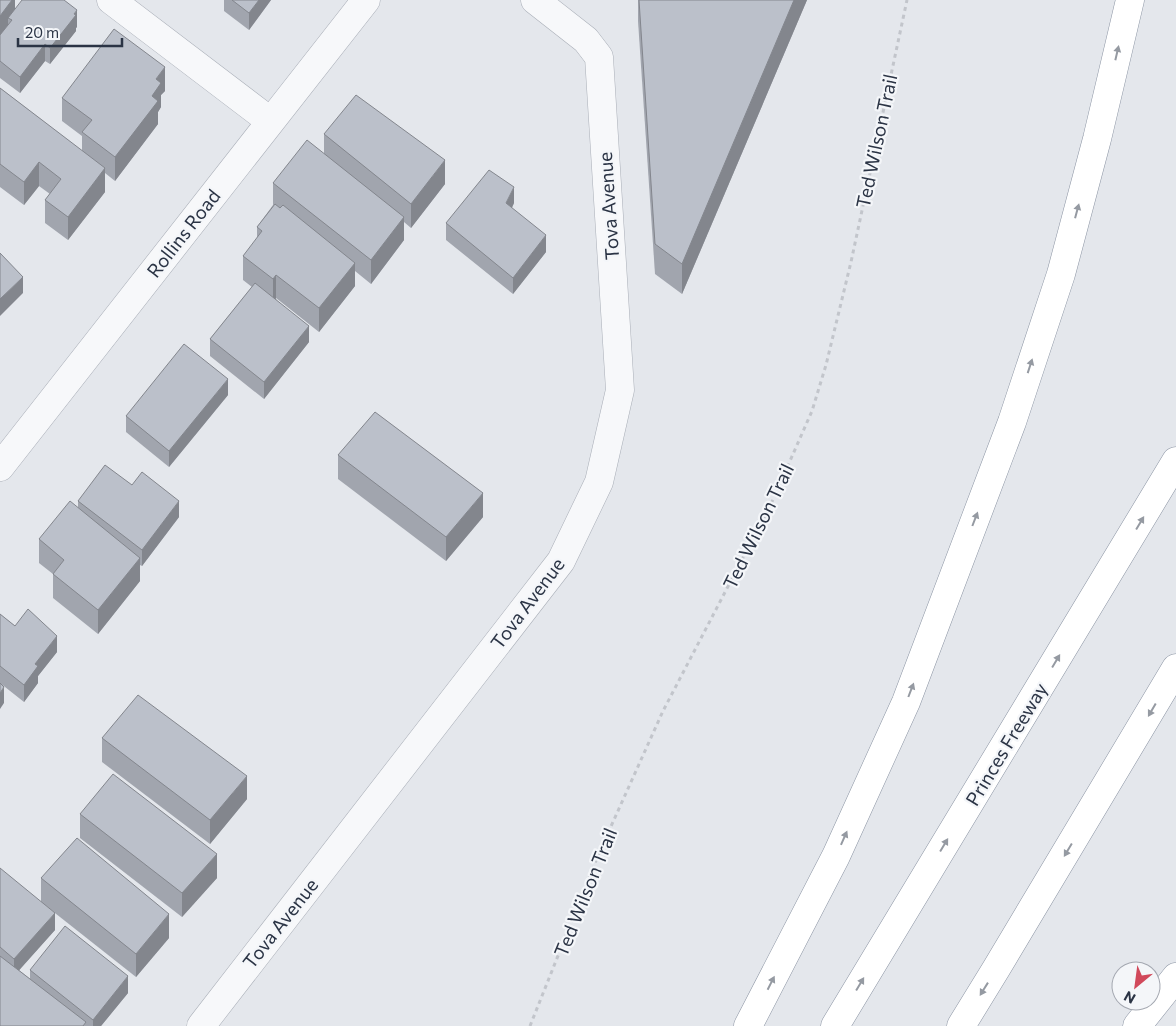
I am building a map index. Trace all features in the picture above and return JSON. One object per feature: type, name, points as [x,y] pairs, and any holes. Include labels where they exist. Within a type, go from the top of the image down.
[{"type":"highway","points":[[748,1026],[836,856],[906,702],[1012,422],[1061,274],[1130,0]]},
{"type":"highway","name":"Princes Freeway","points":[[835,1026],[1176,461]]},
{"type":"highway","points":[[961,1026],[1176,668]]},
{"type":"highway","points":[[1136,1026],[1176,977]]},
{"type":"street","points":[[111,0],[270,121]]},
{"type":"street","name":"Rollins Road","points":[[0,467],[366,0]]},
{"type":"street","name":"Tova Avenue","points":[[200,1026],[561,561],[599,482],[620,390],[599,57],[586,40],[535,0]]},
{"type":"path","name":"Ted Wilson Trail","points":[[530,1026],[599,853],[663,712],[771,504],[812,411],[826,365],[851,262],[907,0]]},
{"type":"building","points":[[0,0],[12,0],[0,16]]},
{"type":"building","points":[[22,0],[64,0],[77,10],[74,14],[76,15],[50,48],[45,44],[20,77],[0,61],[0,35],[12,20],[8,18]]},
{"type":"building","points":[[232,0],[259,0],[249,13]]},
{"type":"building","points":[[639,0],[794,0],[682,264],[655,244]]},
{"type":"building","points":[[114,29],[165,67],[156,79],[161,83],[152,96],[158,101],[115,157],[82,132],[92,120],[62,98]]},
{"type":"building","points":[[0,88],[105,168],[68,217],[45,200],[61,179],[39,162],[24,182],[0,164]]},
{"type":"building","points":[[356,95],[445,160],[411,204],[324,134]]},
{"type":"building","points":[[307,140],[404,217],[371,260],[273,183]]},
{"type":"building","points":[[489,170],[514,187],[506,203],[546,235],[513,278],[446,223]]},
{"type":"building","points":[[275,204],[280,208],[283,205],[355,263],[319,308],[276,275],[273,279],[243,256],[262,231],[257,227]]},
{"type":"building","points":[[0,253],[23,277],[0,299]]},
{"type":"building","points":[[255,283],[309,326],[264,382],[210,339]]},
{"type":"building","points":[[184,344],[228,379],[169,451],[126,416]]},
{"type":"building","points":[[375,412],[483,493],[446,537],[338,455]]},
{"type":"building","points":[[105,465],[132,485],[142,472],[179,501],[142,550],[78,501]]},
{"type":"building","points":[[70,501],[140,558],[98,610],[53,574],[64,560],[39,539]]},
{"type":"building","points":[[28,609],[57,636],[35,664],[38,666],[24,685],[0,666],[0,614],[15,626]]},
{"type":"building","points":[[0,683],[4,687],[0,693]]},
{"type":"building","points":[[138,695],[247,776],[210,820],[102,738]]},
{"type":"building","points":[[113,774],[217,854],[182,893],[80,814]]},
{"type":"building","points":[[77,838],[169,914],[136,954],[41,878]]},
{"type":"building","points":[[0,868],[55,913],[14,959],[0,947]]},
{"type":"building","points":[[65,926],[128,976],[93,1020],[30,970]]},
{"type":"building","points":[[0,956],[86,1022],[83,1026],[0,1026]]}]
